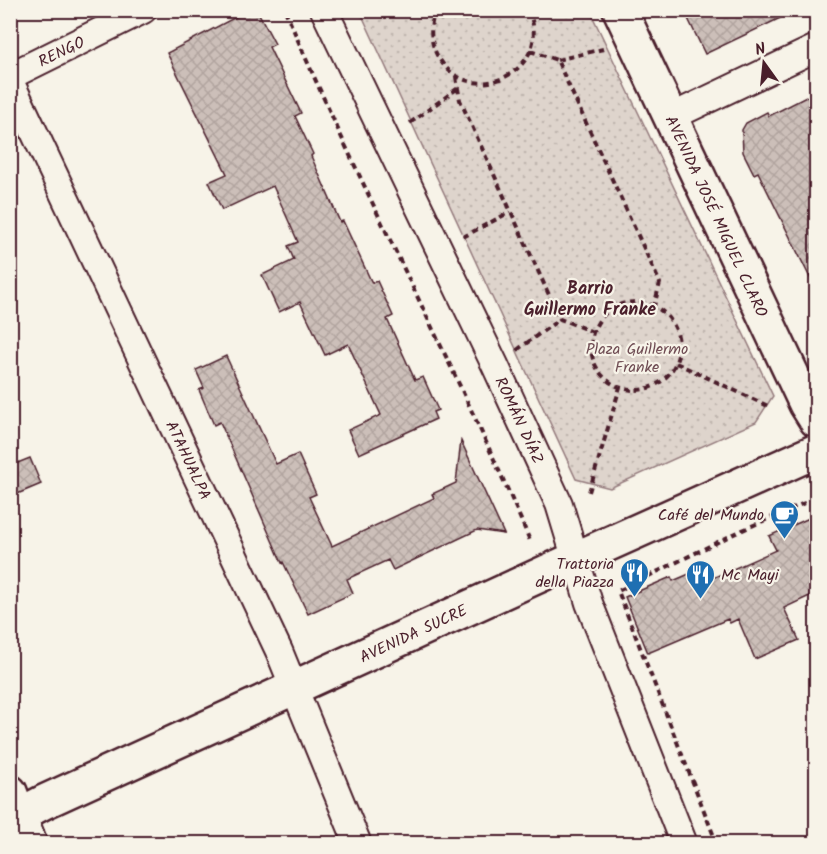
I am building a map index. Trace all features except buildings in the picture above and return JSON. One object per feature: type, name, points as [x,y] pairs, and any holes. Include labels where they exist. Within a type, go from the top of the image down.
[{"type":"street","name":"RENGO","points":[[10,76],[143,10]]},
{"type":"street","name":"ROMÁN DÍAZ","points":[[324,10],[495,365],[559,504],[590,603],[684,843]]},
{"type":"street","name":"AVENIDA JOSÉ MIGUEL CLARO","points":[[620,10],[811,412]]},
{"type":"street","points":[[671,117],[816,48]]},
{"type":"street","name":"ATAHUALPA","points":[[10,81],[295,687],[358,843]]},
{"type":"street","name":"AVENIDA SUCRE","points":[[18,818],[295,687],[816,451]]},
{"type":"path","points":[[285,10],[322,98],[409,276],[544,573]]},
{"type":"path","points":[[424,10],[435,13],[431,32],[434,50],[443,65],[456,76],[473,83],[490,83],[507,77],[521,67],[530,51],[534,34],[528,10]]},
{"type":"path","points":[[530,51],[557,60],[634,40]]},
{"type":"path","points":[[557,60],[660,283],[654,306]]},
{"type":"path","points":[[456,76],[459,100],[560,319],[593,332]]},
{"type":"path","points":[[386,140],[458,88]]},
{"type":"path","points":[[439,249],[510,212]]},
{"type":"path","points":[[640,302],[654,306],[666,314],[675,326],[679,339],[676,363],[665,378],[654,387],[626,390],[612,384],[601,374],[593,361],[590,346],[593,332],[600,319],[611,309],[625,303],[640,302]]},
{"type":"path","points":[[495,365],[560,319]]},
{"type":"path","points":[[676,363],[780,411],[811,412]]},
{"type":"path","points":[[589,492],[620,387]]},
{"type":"path","points":[[717,843],[618,591],[738,532],[816,498]]},
{"type":"green space","name":"Plaza Guillermo Franke","points":[[360,11],[590,11],[773,396],[756,422],[610,488],[576,479]]},
{"type":"place","name":"Café del Mundo","points":[[785,540]]},
{"type":"place","name":"Trattoria della Piazza","points":[[635,598]]},
{"type":"place","name":"Mc Mayi","points":[[700,600]]},
{"type":"district","name":"Barrio Guillermo Franke","points":[[590,298]]}]
